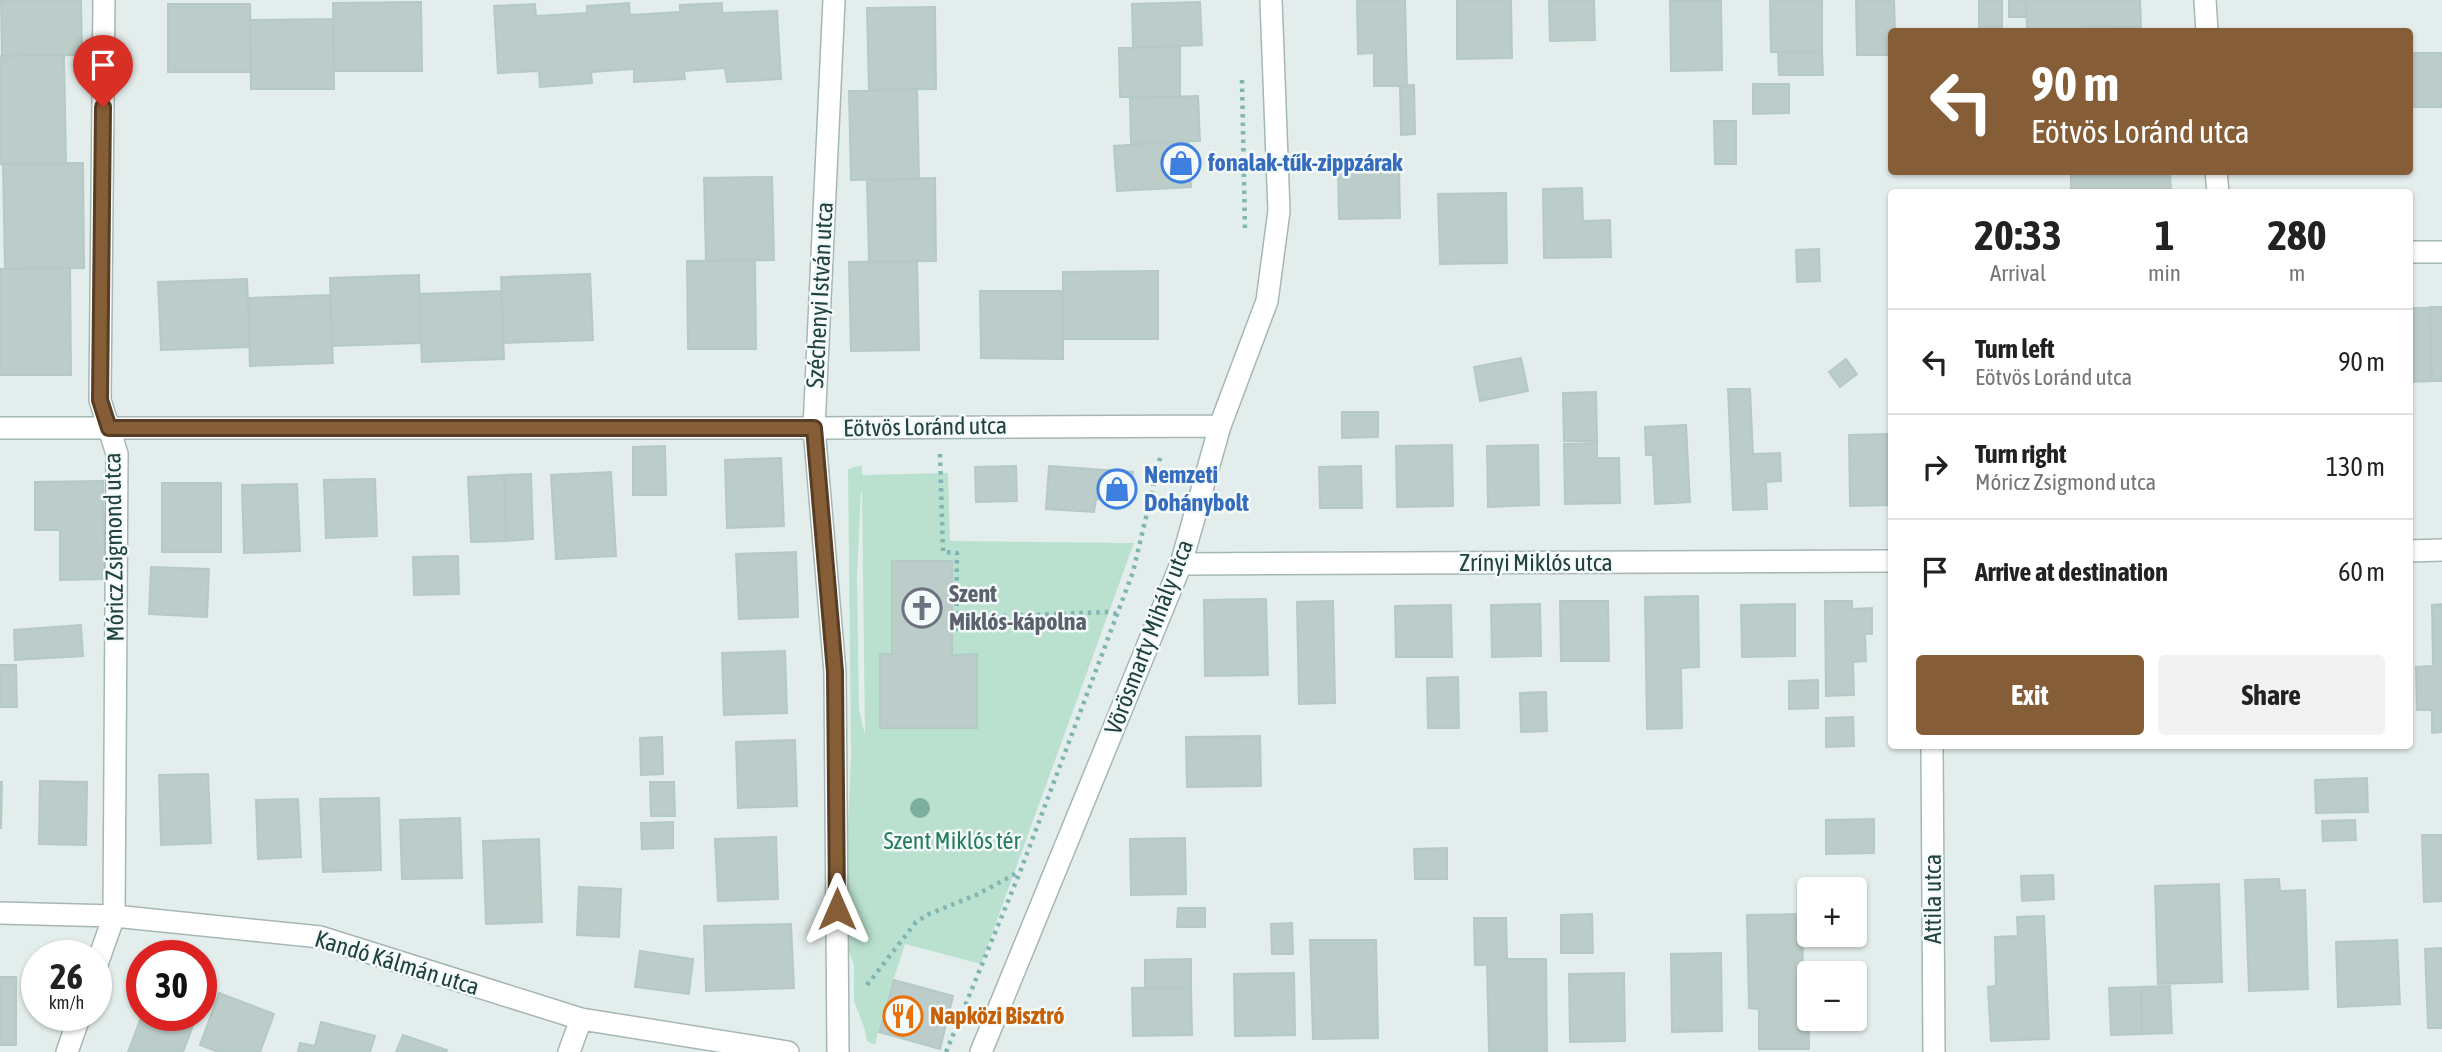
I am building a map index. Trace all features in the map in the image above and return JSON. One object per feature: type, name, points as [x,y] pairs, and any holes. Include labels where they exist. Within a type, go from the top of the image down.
[{"type":"street","name":"Móricz Zsigmond utca","points":[[104,0],[100,400],[117,454],[114,916],[106,940]]},
{"type":"street","name":"Széchenyi István utca","points":[[834,0],[814,428],[835,672],[838,1052]]},
{"type":"street","name":"Vörösmarty Mihály utca","points":[[981,1052],[1181,564],[1220,426],[1267,301],[1279,211],[1271,0]]},
{"type":"street","points":[[2205,0],[2207,28]]},
{"type":"street","points":[[2413,253],[2442,252]]},
{"type":"street","name":"Eötvös Loránd utca","points":[[0,428],[1220,426]]},
{"type":"street","points":[[2413,551],[2442,550]]},
{"type":"street","name":"Zrínyi Miklós utca","points":[[1181,564],[1888,561]]},
{"type":"street","name":"Attila utca","points":[[1932,749],[1934,1052]]},
{"type":"street","name":"Kandó Kálmán utca","points":[[0,913],[114,916],[320,937],[581,1019],[789,1052]]},
{"type":"street","points":[[569,1052],[581,1019]]},
{"type":"street","points":[[67,1052],[74,1031]]},
{"type":"path","points":[[1242,68],[1245,232]]},
{"type":"path","points":[[946,1052],[1020,872],[1133,572],[1169,425]]},
{"type":"path","points":[[939,427],[943,552],[957,553],[956,629],[983,628],[1005,616],[1108,612],[1117,614]]},
{"type":"path","points":[[838,1014],[873,980],[916,922],[1020,872]]},
{"type":"green space","name":"Szent Miklós tér","points":[[862,466],[862,475],[948,473],[950,541],[1134,543],[981,964],[905,944],[875,1045],[867,1041],[854,1001],[854,964],[843,938],[851,754],[848,469]],"holes":[[[862,492],[865,735],[859,709],[857,576]]]},
{"type":"building","points":[[1,0],[81,0],[82,55],[2,56]]},
{"type":"building","points":[[1357,0],[1405,0],[1407,86],[1374,86],[1374,53],[1358,54]]},
{"type":"building","points":[[1457,0],[1511,0],[1512,58],[1457,59]]},
{"type":"building","points":[[1549,0],[1594,0],[1595,40],[1550,41]]},
{"type":"building","points":[[1770,0],[1822,0],[1822,52],[1771,52]]},
{"type":"building","points":[[1856,0],[1894,0],[1895,28],[1888,28],[1888,55],[1857,55]]},
{"type":"building","points":[[1979,0],[2002,0],[2002,28],[1979,28]]},
{"type":"building","points":[[2009,0],[2026,0],[2026,17],[2009,17]]},
{"type":"building","points":[[2026,0],[2140,0],[2141,27],[2027,28]]},
{"type":"building","points":[[1670,1],[1721,1],[1722,70],[1671,71]]},
{"type":"building","points":[[421,2],[422,71],[334,71],[333,3]]},
{"type":"building","points":[[1200,2],[1202,45],[1133,48],[1132,4]]},
{"type":"building","points":[[629,3],[630,15],[680,12],[680,5],[722,3],[722,13],[777,11],[781,79],[727,82],[725,68],[684,71],[685,79],[634,82],[634,69],[591,72],[592,83],[540,87],[539,71],[498,73],[494,6],[535,4],[536,16],[587,13],[587,6]]},
{"type":"building","points":[[168,4],[250,4],[251,72],[168,72]]},
{"type":"building","points":[[935,7],[936,89],[869,90],[867,8]]},
{"type":"building","points":[[333,19],[334,89],[251,89],[250,20]]},
{"type":"building","points":[[1180,46],[1180,97],[1120,97],[1119,48]]},
{"type":"building","points":[[1778,52],[1822,52],[1823,75],[1779,75]]},
{"type":"building","points":[[2413,53],[2442,53],[2442,107],[2413,107]]},
{"type":"building","points":[[64,55],[66,163],[0,164],[0,56]]},
{"type":"building","points":[[1753,84],[1789,84],[1789,113],[1753,114]]},
{"type":"building","points":[[1414,85],[1415,134],[1401,135],[1400,86]]},
{"type":"building","points":[[917,89],[919,179],[851,180],[849,91]]},
{"type":"building","points":[[1198,96],[1200,141],[1131,143],[1130,98]]},
{"type":"building","points":[[1714,121],[1736,121],[1736,164],[1715,164]]},
{"type":"building","points":[[1188,141],[1191,187],[1117,191],[1114,146]]},
{"type":"building","points":[[83,163],[84,268],[5,269],[3,164]]},
{"type":"building","points":[[1399,165],[1400,218],[1339,219],[1338,166]]},
{"type":"building","points":[[2071,175],[2170,175],[2171,189],[2071,189]]},
{"type":"building","points":[[772,177],[774,260],[706,261],[704,178]]},
{"type":"building","points":[[935,178],[936,261],[869,262],[867,180]]},
{"type":"building","points":[[1582,188],[1583,221],[1610,220],[1611,257],[1544,258],[1543,189]]},
{"type":"building","points":[[1506,193],[1507,263],[1440,264],[1438,194]]},
{"type":"building","points":[[1819,249],[1820,281],[1797,282],[1796,250]]},
{"type":"building","points":[[755,260],[756,349],[688,349],[687,261]]},
{"type":"building","points":[[917,261],[919,350],[851,351],[849,262]]},
{"type":"building","points":[[70,268],[71,375],[0,375],[0,269]]},
{"type":"building","points":[[1158,271],[1158,339],[1063,339],[1063,272]]},
{"type":"building","points":[[590,274],[593,340],[504,343],[501,277]]},
{"type":"building","points":[[419,275],[421,343],[332,346],[330,278]]},
{"type":"building","points":[[247,279],[250,347],[161,350],[158,282]]},
{"type":"building","points":[[501,291],[504,359],[422,362],[419,294]]},
{"type":"building","points":[[980,291],[1063,291],[1063,359],[981,358]]},
{"type":"building","points":[[330,295],[333,363],[250,366],[248,298]]},
{"type":"building","points":[[2430,307],[2432,381],[2413,382],[2413,308]]},
{"type":"building","points":[[2430,307],[2442,307],[2442,381],[2432,381]]},
{"type":"building","points":[[1521,358],[1528,391],[1480,401],[1474,367]]},
{"type":"building","points":[[1846,359],[1857,374],[1840,387],[1829,372]]},
{"type":"building","points":[[1728,389],[1750,389],[1753,454],[1780,453],[1781,481],[1766,482],[1767,509],[1733,510]]},
{"type":"building","points":[[1596,392],[1597,441],[1564,441],[1563,393]]},
{"type":"building","points":[[1342,412],[1378,412],[1378,437],[1342,438]]},
{"type":"building","points":[[1686,425],[1690,502],[1655,504],[1653,455],[1646,455],[1645,427]]},
{"type":"building","points":[[1888,434],[1888,505],[1850,506],[1849,435]]},
{"type":"building","points":[[1597,443],[1597,458],[1619,458],[1620,503],[1565,504],[1564,444]]},
{"type":"building","points":[[1452,445],[1453,506],[1397,507],[1396,446]]},
{"type":"building","points":[[1538,445],[1539,505],[1488,507],[1487,446]]},
{"type":"building","points":[[665,446],[666,495],[633,495],[633,447]]},
{"type":"building","points":[[781,458],[784,526],[727,528],[725,460]]},
{"type":"building","points":[[1016,466],[1017,501],[976,502],[975,467]]},
{"type":"building","points":[[1049,466],[1133,472],[1131,501],[1096,499],[1094,512],[1046,509]]},
{"type":"building","points":[[1361,466],[1362,508],[1320,508],[1319,467]]},
{"type":"building","points":[[611,472],[616,556],[556,559],[551,475]]},
{"type":"building","points":[[531,474],[533,539],[506,541],[504,475]]},
{"type":"building","points":[[504,475],[506,541],[471,542],[468,477]]},
{"type":"building","points":[[375,479],[377,536],[326,538],[324,480]]},
{"type":"building","points":[[103,481],[105,579],[60,580],[60,530],[35,530],[35,482]]},
{"type":"building","points":[[162,483],[221,483],[221,552],[162,552]]},
{"type":"building","points":[[297,484],[300,551],[244,553],[242,485]]},
{"type":"building","points":[[796,552],[798,617],[739,619],[736,554]]},
{"type":"building","points":[[458,556],[459,594],[414,595],[413,557]]},
{"type":"building","name":"Szent Miklós-kápolna","points":[[892,561],[952,561],[952,655],[977,654],[977,728],[880,728],[880,654],[892,654]]},
{"type":"building","points":[[151,567],[209,569],[207,617],[149,614]]},
{"type":"building","points":[[1698,596],[1699,667],[1681,668],[1682,728],[1647,729],[1645,597]]},
{"type":"building","points":[[1266,599],[1268,675],[1205,676],[1204,600]]},
{"type":"building","points":[[1333,601],[1335,703],[1299,704],[1297,602]]},
{"type":"building","points":[[1560,601],[1608,601],[1609,661],[1561,661]]},
{"type":"building","points":[[1825,601],[1852,601],[1852,609],[1872,608],[1872,634],[1865,634],[1866,661],[1853,662],[1854,695],[1826,696]]},
{"type":"building","points":[[1540,604],[1541,656],[1492,657],[1491,605]]},
{"type":"building","points":[[1795,604],[1795,656],[1742,657],[1741,605]]},
{"type":"building","points":[[2442,604],[2442,732],[2432,733],[2432,710],[2417,710],[2416,667],[2433,666],[2432,605]]},
{"type":"building","points":[[1451,605],[1452,657],[1396,657],[1395,606]]},
{"type":"building","points":[[81,625],[83,656],[15,660],[14,630]]},
{"type":"building","points":[[785,651],[787,713],[724,715],[722,653]]},
{"type":"building","points":[[0,665],[16,665],[17,707],[0,707]]},
{"type":"building","points":[[1458,677],[1459,728],[1428,728],[1427,678]]},
{"type":"building","points":[[1818,680],[1818,708],[1789,709],[1789,681]]},
{"type":"building","points":[[1546,692],[1547,731],[1521,732],[1520,693]]},
{"type":"building","points":[[1853,717],[1854,746],[1826,747],[1826,718]]},
{"type":"building","points":[[1260,736],[1261,786],[1187,787],[1186,737]]},
{"type":"building","points":[[662,737],[663,774],[641,775],[640,738]]},
{"type":"building","points":[[795,740],[797,806],[738,808],[736,742]]},
{"type":"building","points":[[208,774],[211,843],[161,845],[159,775]]},
{"type":"building","points":[[2367,778],[2368,812],[2316,813],[2315,780]]},
{"type":"building","points":[[40,781],[87,782],[86,845],[39,844]]},
{"type":"building","points":[[2,782],[1,828],[0,828]]},
{"type":"building","points":[[650,782],[674,782],[675,816],[651,816]]},
{"type":"building","points":[[379,798],[381,870],[323,872],[320,799]]},
{"type":"building","points":[[298,799],[301,857],[258,859],[256,800]]},
{"type":"building","points":[[460,818],[462,878],[402,879],[400,820]]},
{"type":"building","points":[[1874,819],[1874,853],[1826,854],[1826,820]]},
{"type":"building","points":[[2355,820],[2356,840],[2323,841],[2322,821]]},
{"type":"building","points":[[673,822],[673,848],[642,849],[641,823]]},
{"type":"building","points":[[2422,835],[2442,835],[2442,901],[2424,902]]},
{"type":"building","points":[[776,837],[778,899],[718,901],[715,839]]},
{"type":"building","points":[[1185,838],[1186,894],[1131,895],[1130,839]]},
{"type":"building","points":[[539,839],[542,922],[486,924],[483,841]]},
{"type":"building","points":[[1447,848],[1447,879],[1415,879],[1414,849]]},
{"type":"building","points":[[2053,875],[2054,899],[2022,901],[2021,876]]},
{"type":"building","points":[[2279,879],[2280,891],[2305,890],[2308,989],[2249,991],[2245,880]]},
{"type":"building","points":[[2219,884],[2222,982],[2158,984],[2155,886]]},
{"type":"building","points":[[579,887],[621,889],[619,937],[577,935]]},
{"type":"building","points":[[1178,908],[1205,908],[1205,927],[1177,927]]},
{"type":"building","points":[[1592,914],[1593,953],[1561,953],[1561,915]]},
{"type":"building","points":[[1797,914],[1797,947],[1803,947],[1803,961],[1797,961],[1797,1031],[1809,1031],[1809,1049],[1759,1049],[1759,1009],[1749,1008],[1747,915]]},
{"type":"building","points":[[2044,916],[2049,1039],[1991,1041],[1988,987],[1996,986],[1995,937],[2018,936],[2017,917]]},
{"type":"building","points":[[1474,918],[1506,918],[1507,959],[1546,959],[1547,1052],[1489,1052],[1487,965],[1475,965]]},
{"type":"building","points":[[1292,923],[1293,954],[1272,954],[1271,924]]},
{"type":"building","points":[[791,924],[794,988],[706,991],[704,926]]},
{"type":"building","points":[[1310,940],[1376,940],[1378,1038],[1313,1039]]},
{"type":"building","points":[[2397,940],[2400,1004],[2338,1007],[2336,942]]},
{"type":"building","points":[[2442,948],[2442,1028],[2428,1028],[2425,949]]},
{"type":"building","points":[[640,951],[693,959],[689,994],[635,987]]},
{"type":"building","points":[[1721,953],[1722,1031],[1672,1032],[1671,954]]},
{"type":"building","points":[[1191,959],[1191,987],[1145,988],[1145,960]]},
{"type":"building","points":[[1294,973],[1295,1035],[1235,1036],[1234,974]]},
{"type":"building","points":[[1624,973],[1625,1041],[1570,1042],[1569,974]]},
{"type":"building","points":[[0,977],[16,977],[16,1045],[0,1045]]},
{"type":"building","points":[[894,980],[953,996],[940,1049],[879,1032]]},
{"type":"building","points":[[2170,986],[2172,1033],[2142,1034],[2141,987]]},
{"type":"building","points":[[1191,987],[1192,1035],[1133,1036],[1132,988]]},
{"type":"building","points":[[2141,987],[2142,1034],[2111,1035],[2109,988]]},
{"type":"building","points":[[219,993],[274,1014],[260,1052],[218,1052],[200,1045],[205,1031],[217,1031]]},
{"type":"building","points":[[321,1022],[375,1036],[370,1052],[298,1052],[300,1043],[315,1046]]},
{"type":"building","points":[[136,1031],[191,1031],[183,1052],[128,1052]]},
{"type":"building","points":[[403,1035],[447,1050],[396,1052]]},
{"type":"place","name":"fonalak-tűk-zippzárak","points":[[1181,163]]},
{"type":"place","name":"Nemzeti Dohánybolt","points":[[1117,489]]},
{"type":"place","name":"Szent Miklós-kápolna","points":[[922,608]]},
{"type":"place","name":"Napközi Bisztró","points":[[903,1016]]},
{"type":"route","points":[[103,107],[100,400],[109,428],[814,428],[835,672],[837,909]]}]
